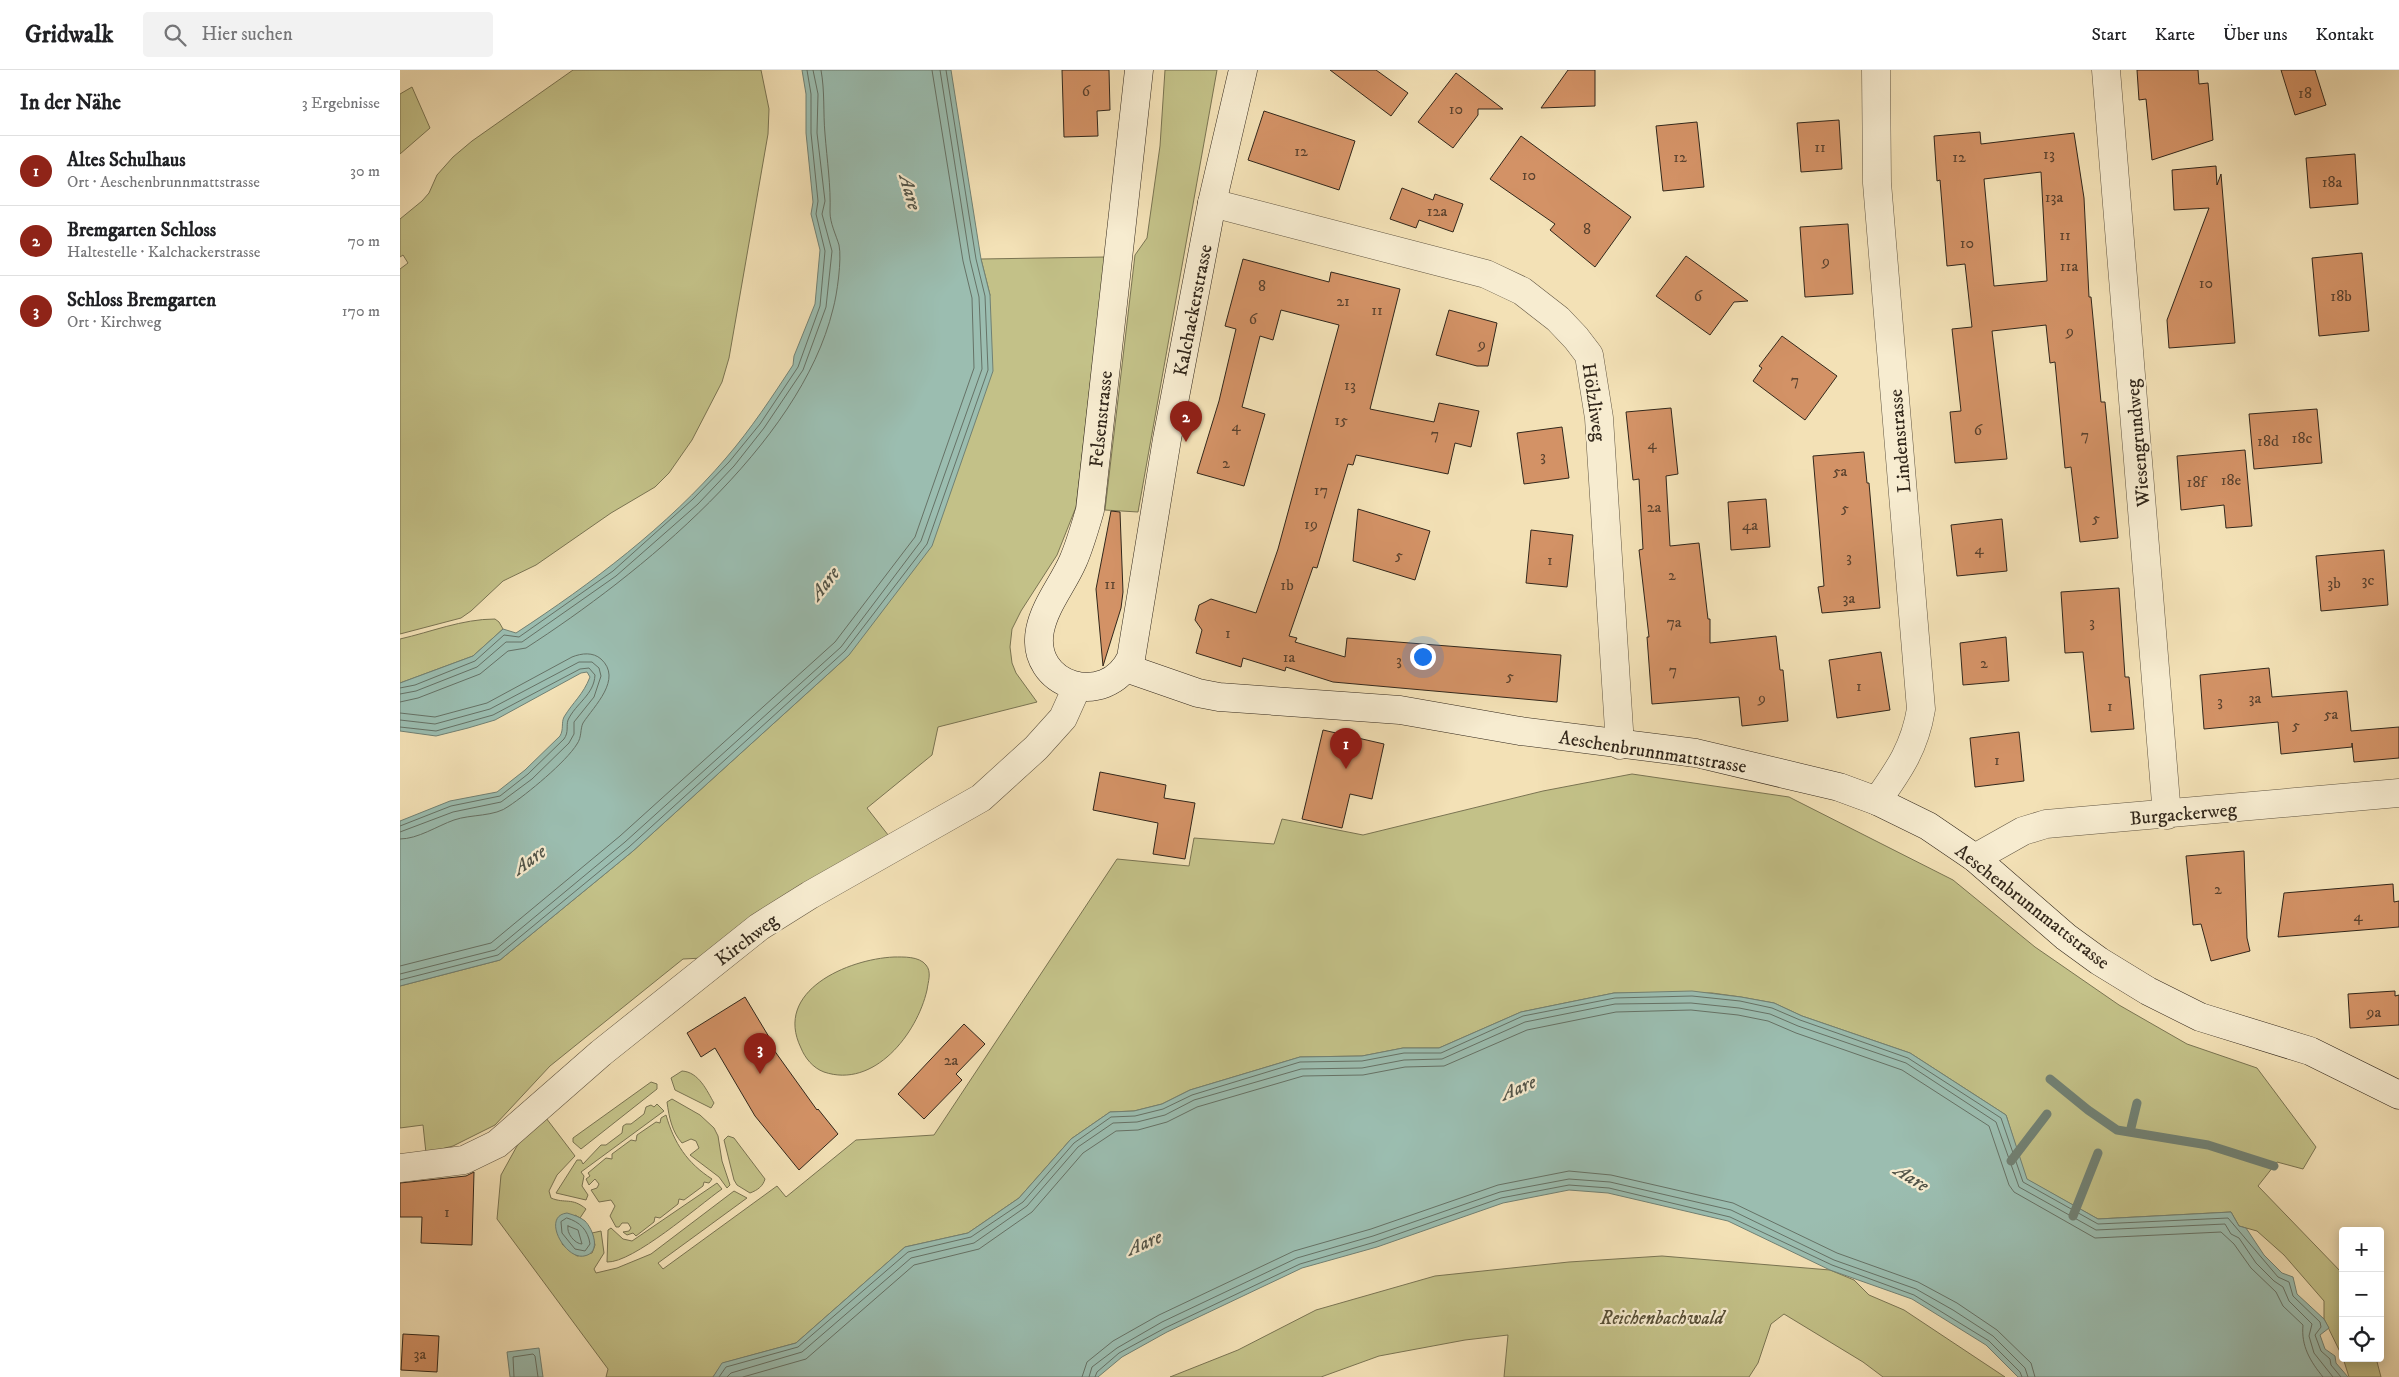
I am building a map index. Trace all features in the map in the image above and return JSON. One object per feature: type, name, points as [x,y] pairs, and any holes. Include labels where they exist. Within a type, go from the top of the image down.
[{"type":"street","name":"Felsenstrasse","points":[[1077,687],[1065,682],[1048,669],[1041,652],[1040,630],[1073,561],[1090,510],[1138,70]]},
{"type":"street","name":"Kalchackerstrasse","points":[[1126,668],[1137,627],[1168,439],[1212,203],[1243,70]]},
{"type":"street","name":"Lindenstrasse","points":[[1876,70],[1877,183],[1921,709],[1918,732],[1910,750],[1877,801]]},
{"type":"street","name":"Wiesengrundweg","points":[[2106,70],[2167,815]]},
{"type":"street","name":"Hölzliweg","points":[[1212,203],[1486,274],[1522,291],[1558,319],[1589,355],[1599,418],[1620,745]]},
{"type":"street","points":[[1077,687],[1099,686],[1109,683],[1126,668]]},
{"type":"street","name":"Aeschenbrunnmattstrasse","points":[[1126,668],[1198,693],[1219,697],[1400,710],[1520,731],[1696,754],[1839,787],[1877,801],[1928,826],[1976,858],[2066,936],[2098,961],[2148,991],[2200,1017],[2310,1052],[2399,1095]]},
{"type":"street","name":"Kirchweg","points":[[400,1168],[464,1160],[497,1144],[601,1053],[759,927],[810,894],[981,798],[1036,748],[1063,718],[1077,687]]},
{"type":"street","name":"Burgackerweg","points":[[1976,858],[2023,832],[2046,824],[2167,815],[2399,793]]},
{"type":"green space","points":[[573,70],[761,70],[769,109],[768,134],[729,358],[722,382],[692,440],[669,473],[655,487],[611,513],[536,565],[503,581],[461,618],[400,634],[400,269],[408,263],[403,255],[400,257],[400,219],[429,193],[437,175],[453,157],[472,141]]},
{"type":"green space","points":[[1165,70],[1217,70],[1138,512],[1105,510],[1135,255],[1147,238],[1160,146]]},
{"type":"green space","points":[[412,87],[430,128],[400,154],[400,94]]},
{"type":"green space","points":[[1105,257],[1076,507],[1057,555],[1021,611],[1012,629],[1010,647],[1012,663],[1016,673],[1037,702],[938,727],[932,755],[867,808],[892,840],[703,958],[683,959],[550,1066],[495,1125],[453,1146],[426,1153],[423,1125],[400,1128],[400,986],[500,960],[633,851],[849,655],[990,295],[981,259]]},
{"type":"green space","points":[[495,619],[503,629],[473,656],[400,683],[400,639],[459,623]]},
{"type":"green space","points":[[1632,774],[1789,797],[1953,880],[2035,947],[2119,1005],[2187,1044],[2257,1068],[2316,1147],[2303,1169],[2277,1162],[2258,1186],[2339,1270],[2339,1350],[2324,1319],[2324,1301],[2284,1255],[2257,1231],[2239,1226],[2231,1212],[2098,1219],[2026,1179],[2006,1115],[1910,1053],[1802,1016],[1774,1003],[1712,993],[1614,993],[1521,1012],[1439,1048],[1403,1048],[1362,1056],[1300,1057],[1190,1090],[1162,1104],[1134,1111],[1110,1112],[1071,1139],[1019,1198],[968,1233],[905,1247],[796,1343],[723,1363],[713,1377],[606,1377],[608,1369],[497,1219],[501,1175],[528,1126],[543,1114],[575,1156],[557,1175],[549,1191],[551,1198],[577,1203],[586,1209],[580,1218],[575,1215],[562,1244],[577,1256],[592,1253],[595,1245],[592,1233],[601,1231],[604,1253],[594,1269],[596,1273],[617,1268],[651,1254],[734,1191],[747,1198],[658,1263],[663,1269],[777,1186],[786,1197],[856,1140],[934,1135],[1117,859],[1189,866],[1194,838],[1274,844],[1282,819],[1363,835],[1543,791]]},
{"type":"green space","points":[[894,957],[919,960],[926,965],[929,974],[922,1007],[914,1024],[903,1040],[876,1065],[860,1073],[842,1075],[824,1072],[816,1068],[803,1052],[795,1028],[797,1010],[806,995],[820,982],[837,972],[856,964]]},
{"type":"green space","points":[[682,1071],[698,1078],[702,1083],[714,1103],[711,1108],[675,1090],[671,1078]]},
{"type":"green space","points":[[651,1082],[657,1084],[657,1089],[581,1149],[573,1142],[573,1138]]},
{"type":"green space","points":[[672,1099],[700,1115],[714,1128],[718,1136],[722,1161],[730,1185],[727,1188],[719,1177],[690,1155],[699,1148],[696,1141],[691,1139],[682,1143],[679,1139],[672,1124],[668,1108],[667,1102]]},
{"type":"green space","points":[[657,1104],[664,1111],[581,1172],[584,1176],[582,1186],[588,1195],[586,1200],[556,1193],[577,1160],[581,1160],[583,1164],[601,1145],[606,1145],[622,1133],[623,1126],[631,1124],[644,1114],[646,1107],[651,1105],[654,1107]]},
{"type":"green space","points":[[666,1115],[673,1135],[683,1152],[695,1166],[712,1179],[709,1183],[704,1182],[703,1186],[684,1200],[679,1199],[678,1204],[660,1218],[655,1217],[654,1222],[636,1236],[633,1233],[627,1235],[623,1232],[629,1231],[631,1228],[628,1223],[622,1223],[619,1227],[616,1227],[610,1216],[615,1206],[611,1200],[599,1202],[591,1190],[597,1188],[599,1184],[595,1179],[589,1185],[586,1179],[590,1176],[588,1173],[606,1158],[612,1159],[612,1154],[631,1140],[636,1141],[637,1135],[656,1122],[660,1123],[661,1118]]},
{"type":"green space","points":[[728,1136],[734,1138],[765,1179],[761,1186],[753,1192],[750,1193],[737,1185],[734,1180],[724,1140]]},
{"type":"green space","points":[[717,1183],[722,1189],[665,1232],[633,1253],[618,1260],[607,1262],[608,1230],[611,1228],[623,1239],[632,1241]]},
{"type":"green space","name":"Reichenbachwald","points":[[1662,1256],[1830,1270],[1854,1280],[1869,1295],[1904,1310],[2005,1377],[1883,1377],[1863,1362],[1784,1314],[1771,1324],[1758,1363],[1749,1377],[1504,1377],[1508,1335],[1465,1340],[1379,1356],[1321,1377],[1170,1377],[1238,1350],[1316,1310],[1435,1276],[1569,1262]]},
{"type":"green space","points":[[2344,1362],[2377,1362],[2381,1377],[2349,1377]]},
{"type":"water","name":"Aare","points":[[802,70],[951,70],[981,259],[990,295],[993,371],[932,546],[849,655],[633,851],[500,960],[400,986],[400,821],[450,801],[497,792],[525,770],[560,736],[564,717],[584,689],[590,677],[587,672],[581,673],[495,720],[436,736],[400,731],[400,683],[473,656],[503,629],[516,633],[572,595],[627,553],[679,507],[726,458],[753,424],[793,365],[794,356],[815,304],[820,250],[811,214],[813,202],[806,133],[806,94]]},
{"type":"water","name":"Aare","points":[[1692,991],[1774,1003],[1802,1016],[1910,1053],[2006,1115],[2027,1179],[2098,1219],[2231,1212],[2239,1226],[2246,1228],[2264,1255],[2282,1273],[2293,1277],[2297,1294],[2324,1319],[2329,1328],[2320,1335],[2325,1349],[2335,1356],[2336,1363],[2348,1377],[2018,1377],[1986,1345],[1912,1299],[1830,1270],[1728,1221],[1608,1193],[1569,1190],[1503,1203],[1377,1247],[1302,1268],[1167,1332],[1122,1357],[1098,1377],[713,1377],[722,1363],[796,1343],[905,1247],[968,1233],[1019,1198],[1071,1139],[1110,1112],[1134,1111],[1162,1104],[1190,1090],[1300,1057],[1362,1056],[1403,1048],[1439,1048],[1521,1012],[1614,993]]},
{"type":"water","points":[[567,1213],[585,1221],[591,1229],[594,1246],[590,1254],[584,1256],[577,1255],[563,1245],[556,1229],[556,1222],[559,1216]]},
{"type":"water","points":[[539,1348],[543,1377],[510,1377],[507,1352]]},
{"type":"building","points":[[1062,70],[1109,70],[1110,110],[1097,111],[1098,136],[1064,137]]},
{"type":"building","points":[[1330,70],[1376,70],[1408,93],[1391,116]]},
{"type":"building","points":[[1568,70],[1595,70],[1595,106],[1541,108]]},
{"type":"building","points":[[2137,70],[2198,70],[2199,84],[2208,83],[2213,140],[2152,160],[2146,99],[2139,100]]},
{"type":"building","points":[[2281,70],[2315,70],[2326,105],[2295,115]]},
{"type":"building","points":[[1456,73],[1503,109],[1478,109],[1478,115],[1453,148],[1418,122]]},
{"type":"building","points":[[1264,111],[1355,141],[1339,190],[1248,160]]},
{"type":"building","points":[[1839,120],[1842,169],[1801,172],[1797,123]]},
{"type":"building","points":[[1697,122],[1704,187],[1663,191],[1656,126]]},
{"type":"building","points":[[1980,132],[1981,144],[2074,133],[2084,198],[2089,297],[2091,297],[2101,402],[2105,402],[2118,538],[2080,542],[2071,467],[2065,468],[2055,362],[2050,363],[2046,325],[1992,331],[2007,459],[1955,463],[1950,412],[1961,411],[1952,329],[1972,327],[1965,264],[1947,266],[1940,180],[1937,181],[1934,136]],"holes":[[[2041,172],[2047,281],[1994,286],[1984,179]]]},
{"type":"building","points":[[1521,136],[1631,217],[1595,267],[1550,230],[1555,224],[1490,179]]},
{"type":"building","points":[[2355,154],[2358,204],[2310,208],[2306,158]]},
{"type":"building","points":[[2216,166],[2217,185],[2221,174],[2235,343],[2169,348],[2167,320],[2209,208],[2174,210],[2172,170]]},
{"type":"building","points":[[1402,188],[1433,200],[1435,194],[1463,204],[1453,232],[1419,220],[1416,228],[1390,219]]},
{"type":"building","points":[[1848,224],[1853,294],[1805,297],[1800,227]]},
{"type":"building","points":[[2362,253],[2369,331],[2319,336],[2312,258]]},
{"type":"building","points":[[1686,256],[1748,301],[1734,302],[1710,335],[1656,296]]},
{"type":"building","points":[[1243,259],[1329,282],[1331,272],[1400,289],[1370,409],[1434,422],[1439,403],[1479,411],[1471,447],[1455,443],[1448,474],[1356,455],[1353,465],[1348,464],[1317,568],[1313,567],[1289,636],[1297,638],[1295,642],[1345,657],[1347,638],[1561,655],[1557,702],[1333,682],[1286,667],[1285,671],[1243,658],[1241,667],[1196,653],[1202,630],[1195,620],[1199,605],[1211,599],[1256,613],[1278,549],[1339,325],[1281,310],[1273,340],[1260,336],[1242,407],[1265,414],[1244,486],[1197,473],[1219,401],[1236,329],[1225,326]]},
{"type":"building","points":[[1449,310],[1497,323],[1488,366],[1477,366],[1436,355]]},
{"type":"building","points":[[1782,336],[1837,376],[1805,420],[1753,381],[1762,368],[1759,366]]},
{"type":"building","points":[[1671,408],[1678,474],[1666,476],[1670,546],[1699,543],[1708,619],[1710,619],[1710,643],[1776,636],[1780,670],[1783,670],[1788,721],[1742,726],[1739,697],[1652,704],[1647,637],[1649,637],[1639,550],[1643,549],[1639,479],[1633,480],[1626,412]]},
{"type":"building","points":[[2317,409],[2322,463],[2254,469],[2249,414]]},
{"type":"building","points":[[1562,427],[1569,478],[1524,484],[1517,433]]},
{"type":"building","points":[[2245,450],[2252,526],[2226,528],[2224,505],[2181,510],[2177,456]]},
{"type":"building","points":[[1864,452],[1867,483],[1869,483],[1880,608],[1822,613],[1818,587],[1824,586],[1813,456]]},
{"type":"building","points":[[1766,499],[1770,547],[1731,550],[1728,502]]},
{"type":"building","points":[[1358,509],[1430,531],[1415,580],[1353,561]]},
{"type":"building","points":[[1111,511],[1120,512],[1123,592],[1121,608],[1103,666],[1096,589]]},
{"type":"building","points":[[2002,519],[2007,571],[1957,576],[1951,525]]},
{"type":"building","points":[[1531,530],[1573,535],[1567,587],[1526,583]]},
{"type":"building","points":[[2384,550],[2388,605],[2321,611],[2316,556]]},
{"type":"building","points":[[2119,588],[2125,677],[2129,677],[2134,729],[2091,732],[2083,652],[2065,653],[2061,592]]},
{"type":"building","points":[[2006,637],[2009,681],[1963,685],[1960,643]]},
{"type":"building","points":[[1881,652],[1890,710],[1837,718],[1829,660]]},
{"type":"building","points":[[2269,668],[2272,697],[2347,691],[2351,731],[2399,727],[2399,758],[2354,762],[2352,743],[2352,747],[2281,754],[2278,722],[2204,729],[2200,675]]},
{"type":"building","points":[[1323,730],[1384,744],[1372,799],[1350,794],[1342,828],[1302,819]]},
{"type":"building","points":[[2019,732],[2024,781],[1975,787],[1970,738]]},
{"type":"building","points":[[1100,772],[1166,785],[1164,798],[1195,803],[1185,859],[1153,854],[1158,823],[1093,810]]},
{"type":"building","points":[[2244,851],[2247,938],[2250,951],[2211,961],[2201,924],[2193,925],[2186,856]]},
{"type":"building","points":[[2393,884],[2394,902],[2399,901],[2399,927],[2278,937],[2284,893]]},
{"type":"building","points":[[2395,991],[2395,996],[2399,995],[2399,1025],[2350,1028],[2348,994]]},
{"type":"building","points":[[745,997],[769,1037],[766,1039],[817,1110],[838,1134],[799,1170],[755,1116],[715,1048],[701,1057],[687,1033]]},
{"type":"building","points":[[964,1024],[985,1044],[956,1074],[962,1080],[924,1119],[898,1094]]},
{"type":"building","points":[[474,1172],[472,1245],[421,1243],[422,1217],[400,1217],[400,1183],[466,1176]]},
{"type":"building","points":[[403,1334],[439,1336],[437,1372],[401,1370]]},
{"type":"waterway","points":[[2050,1079],[2088,1110],[2117,1130],[2208,1145],[2274,1166]]},
{"type":"waterway","points":[[2130,1132],[2137,1103]]},
{"type":"waterway","points":[[2011,1161],[2047,1114]]},
{"type":"waterway","points":[[2073,1216],[2098,1153]]},
{"type":"place","name":"Bremgarten Schloss","points":[[1186,442]]},
{"type":"place","name":"Altes Schulhaus","points":[[1346,769]]},
{"type":"place","name":"Schloss Bremgarten","points":[[760,1074]]}]
